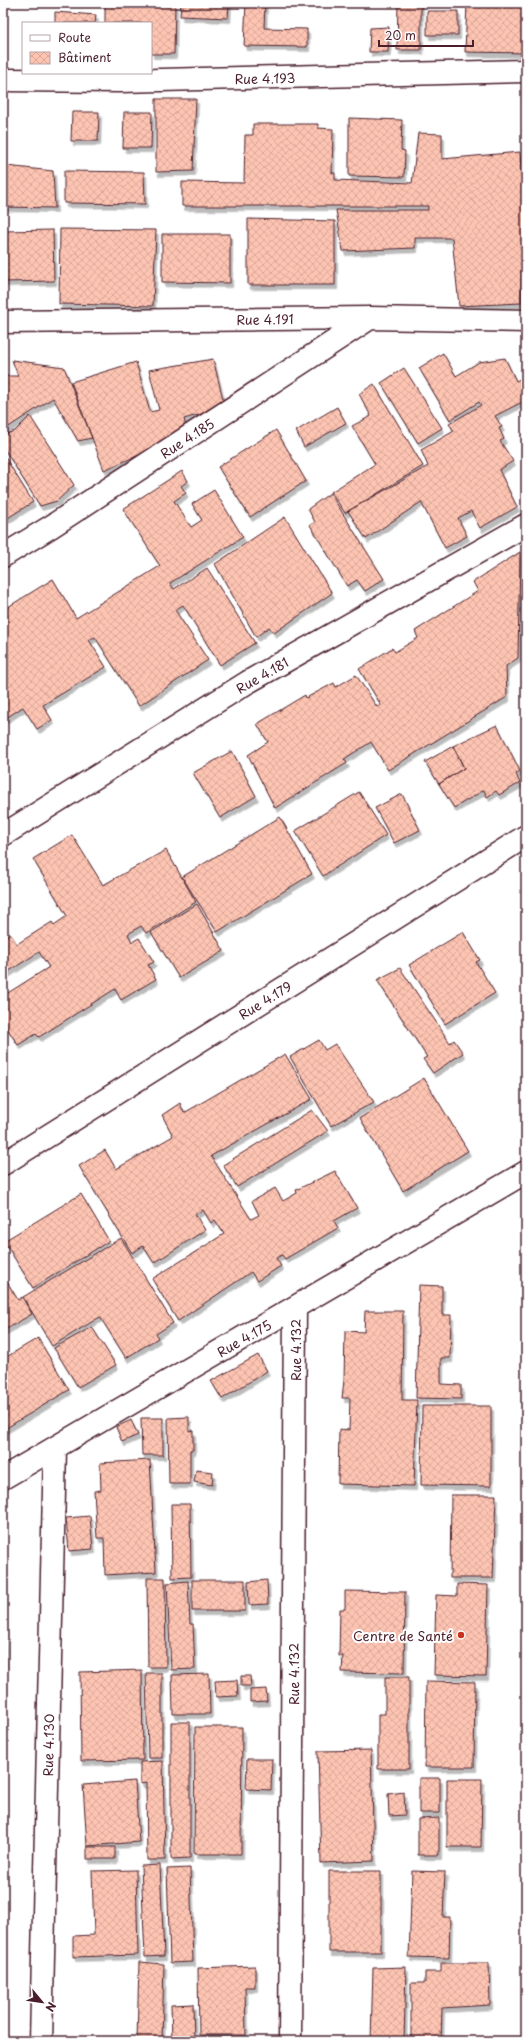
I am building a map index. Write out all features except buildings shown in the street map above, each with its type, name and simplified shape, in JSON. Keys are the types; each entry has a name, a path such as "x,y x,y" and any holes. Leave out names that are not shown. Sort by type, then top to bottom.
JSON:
{"street":[{"name":"Rue 4.193","path":"3,80 120,81 526,71"},
{"name":"Rue 4.191","path":"3,322 370,318 526,321"},
{"name":"Rue 4.185","path":"3,556 52,526 370,318"},
{"name":"Rue 4.181","path":"3,835 248,682 526,525"},
{"name":"Rue 4.179","path":"3,1164 526,836"},
{"name":"Rue 4.175","path":"3,1478 526,1172"},
{"name":"Rue 4.132","path":"290,2041 295,1308"},
{"name":"Rue 4.130","path":"41,2041 55,1448"}],"place":[{"name":"Centre de Santé","path":"461,1635"}]}
